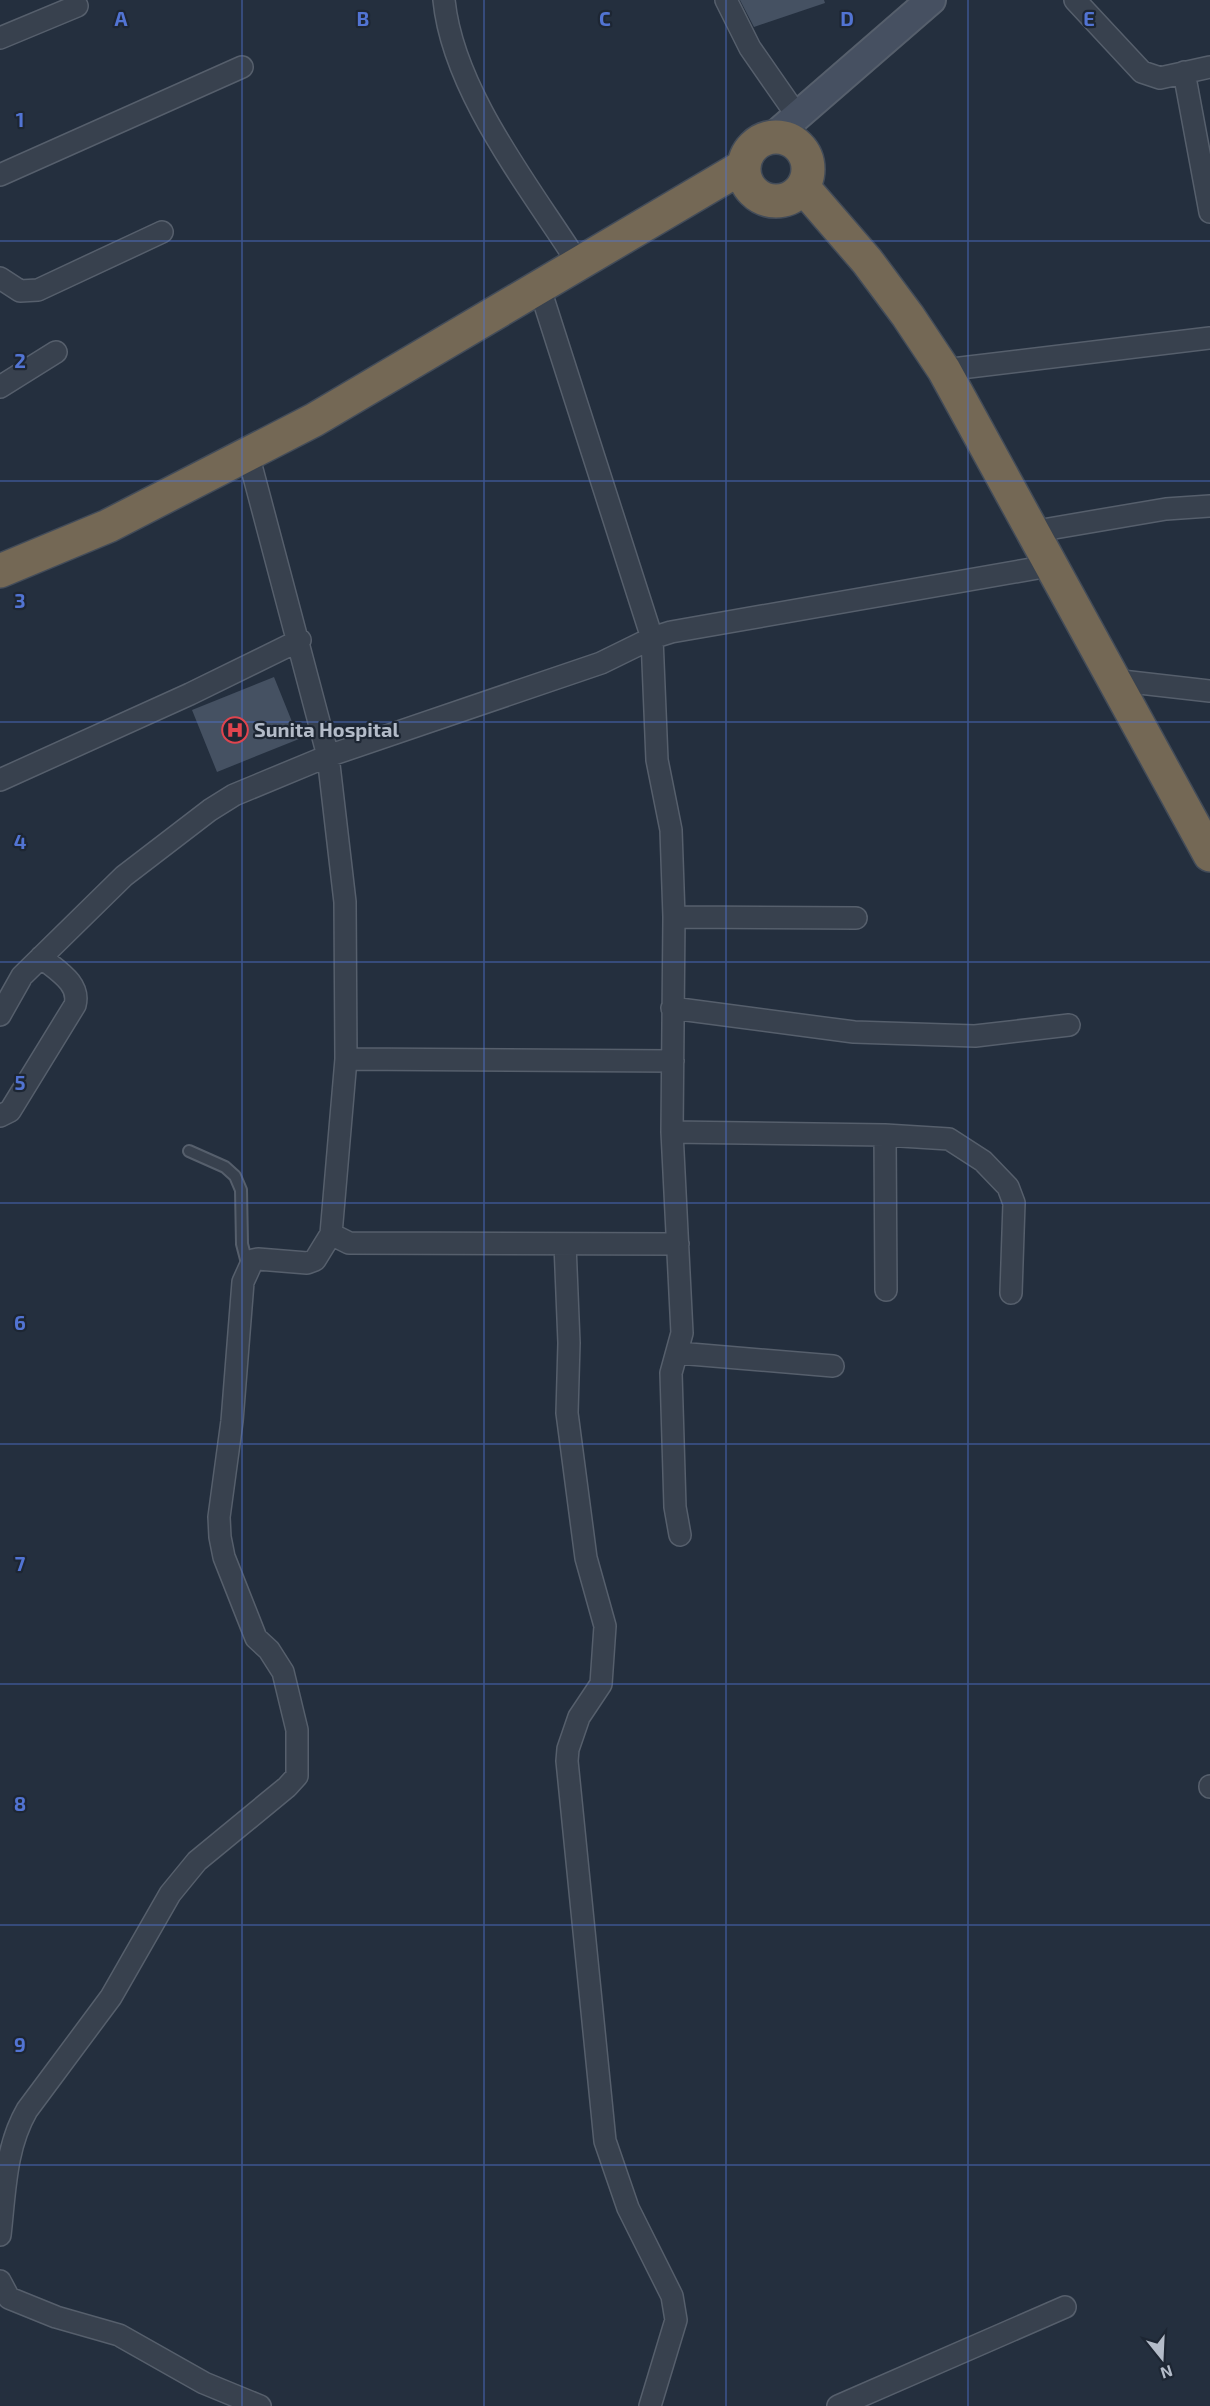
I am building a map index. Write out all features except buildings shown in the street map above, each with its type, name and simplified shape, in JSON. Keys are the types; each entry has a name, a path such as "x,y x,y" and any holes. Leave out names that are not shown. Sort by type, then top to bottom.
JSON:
{"highway":[{"path":"773,138 787,139 799,147 807,159 808,173 803,187 793,197 779,201 765,200 753,192 746,180 744,166 749,152 760,142 773,138"},
{"path":"0,571 108,526 314,420 744,166"},
{"path":"803,187 867,261 944,370 1049,566 1210,855"}],"main road":[{"path":"773,138 917,5"}],"street":[{"path":"444,0 451,38 463,74 483,114 578,263"},
{"path":"726,0 750,48 798,117"},
{"path":"1075,0 1142,72 1160,78 1210,68"},
{"path":"0,38 77,6"},
{"path":"0,173 242,67"},
{"path":"1184,72 1210,212"},
{"path":"0,278 11,288 20,291 38,290 162,232"},
{"path":"539,286 652,638 657,760 670,818 674,916 672,1132 682,1333 671,1373 675,1507 680,1535"},
{"path":"944,370 1210,338"},
{"path":"0,387 56,352"},
{"path":"0,2235 8,2165 8,2130 33,2101 111,1997 170,1894 197,1861 287,1787 297,1776 297,1730 283,1672 269,1650 256,1638 246,1617 219,1537 219,1516 232,1421 243,1282 248,1268 253,1260 258,1259 307,1263 315,1260 332,1234 346,1059 345,902 328,756 300,640 249,454"},
{"path":"1031,532 1166,509 1210,506"},
{"path":"0,1015 22,976 124,876 210,810 234,795 328,756 601,663 652,638 1049,566"},
{"path":"0,780 190,694 300,640"},
{"path":"1113,680 1210,691"},
{"path":"674,916 856,918"},
{"path":"0,1116 10,1111 75,1005 78,996 75,987 41,957"},
{"path":"672,1008 854,1032 975,1036 1069,1024"},
{"path":"346,1059 673,1061"},
{"path":"672,1132 885,1135 949,1139 983,1161 1008,1186 1014,1203 1011,1293"},
{"path":"885,1135 886,1290"},
{"path":"332,1234 349,1244 678,1244"},
{"path":"565,1244 569,1343 567,1413 586,1558 605,1626 601,1684 579,1718 568,1749 567,1761 606,2141 628,2208 672,2296 676,2320 650,2406"},
{"path":"678,1353 833,1366"},
{"path":"0,2281 9,2298 56,2317 119,2336 204,2383 260,2406"},
{"path":"838,2406 1065,2307"}],"lane":[{"path":"189,1151 225,1167 235,1176 241,1190 242,1245 248,1268"}],"place":[{"name":"Sunita Hospital","path":"235,730"}]}
